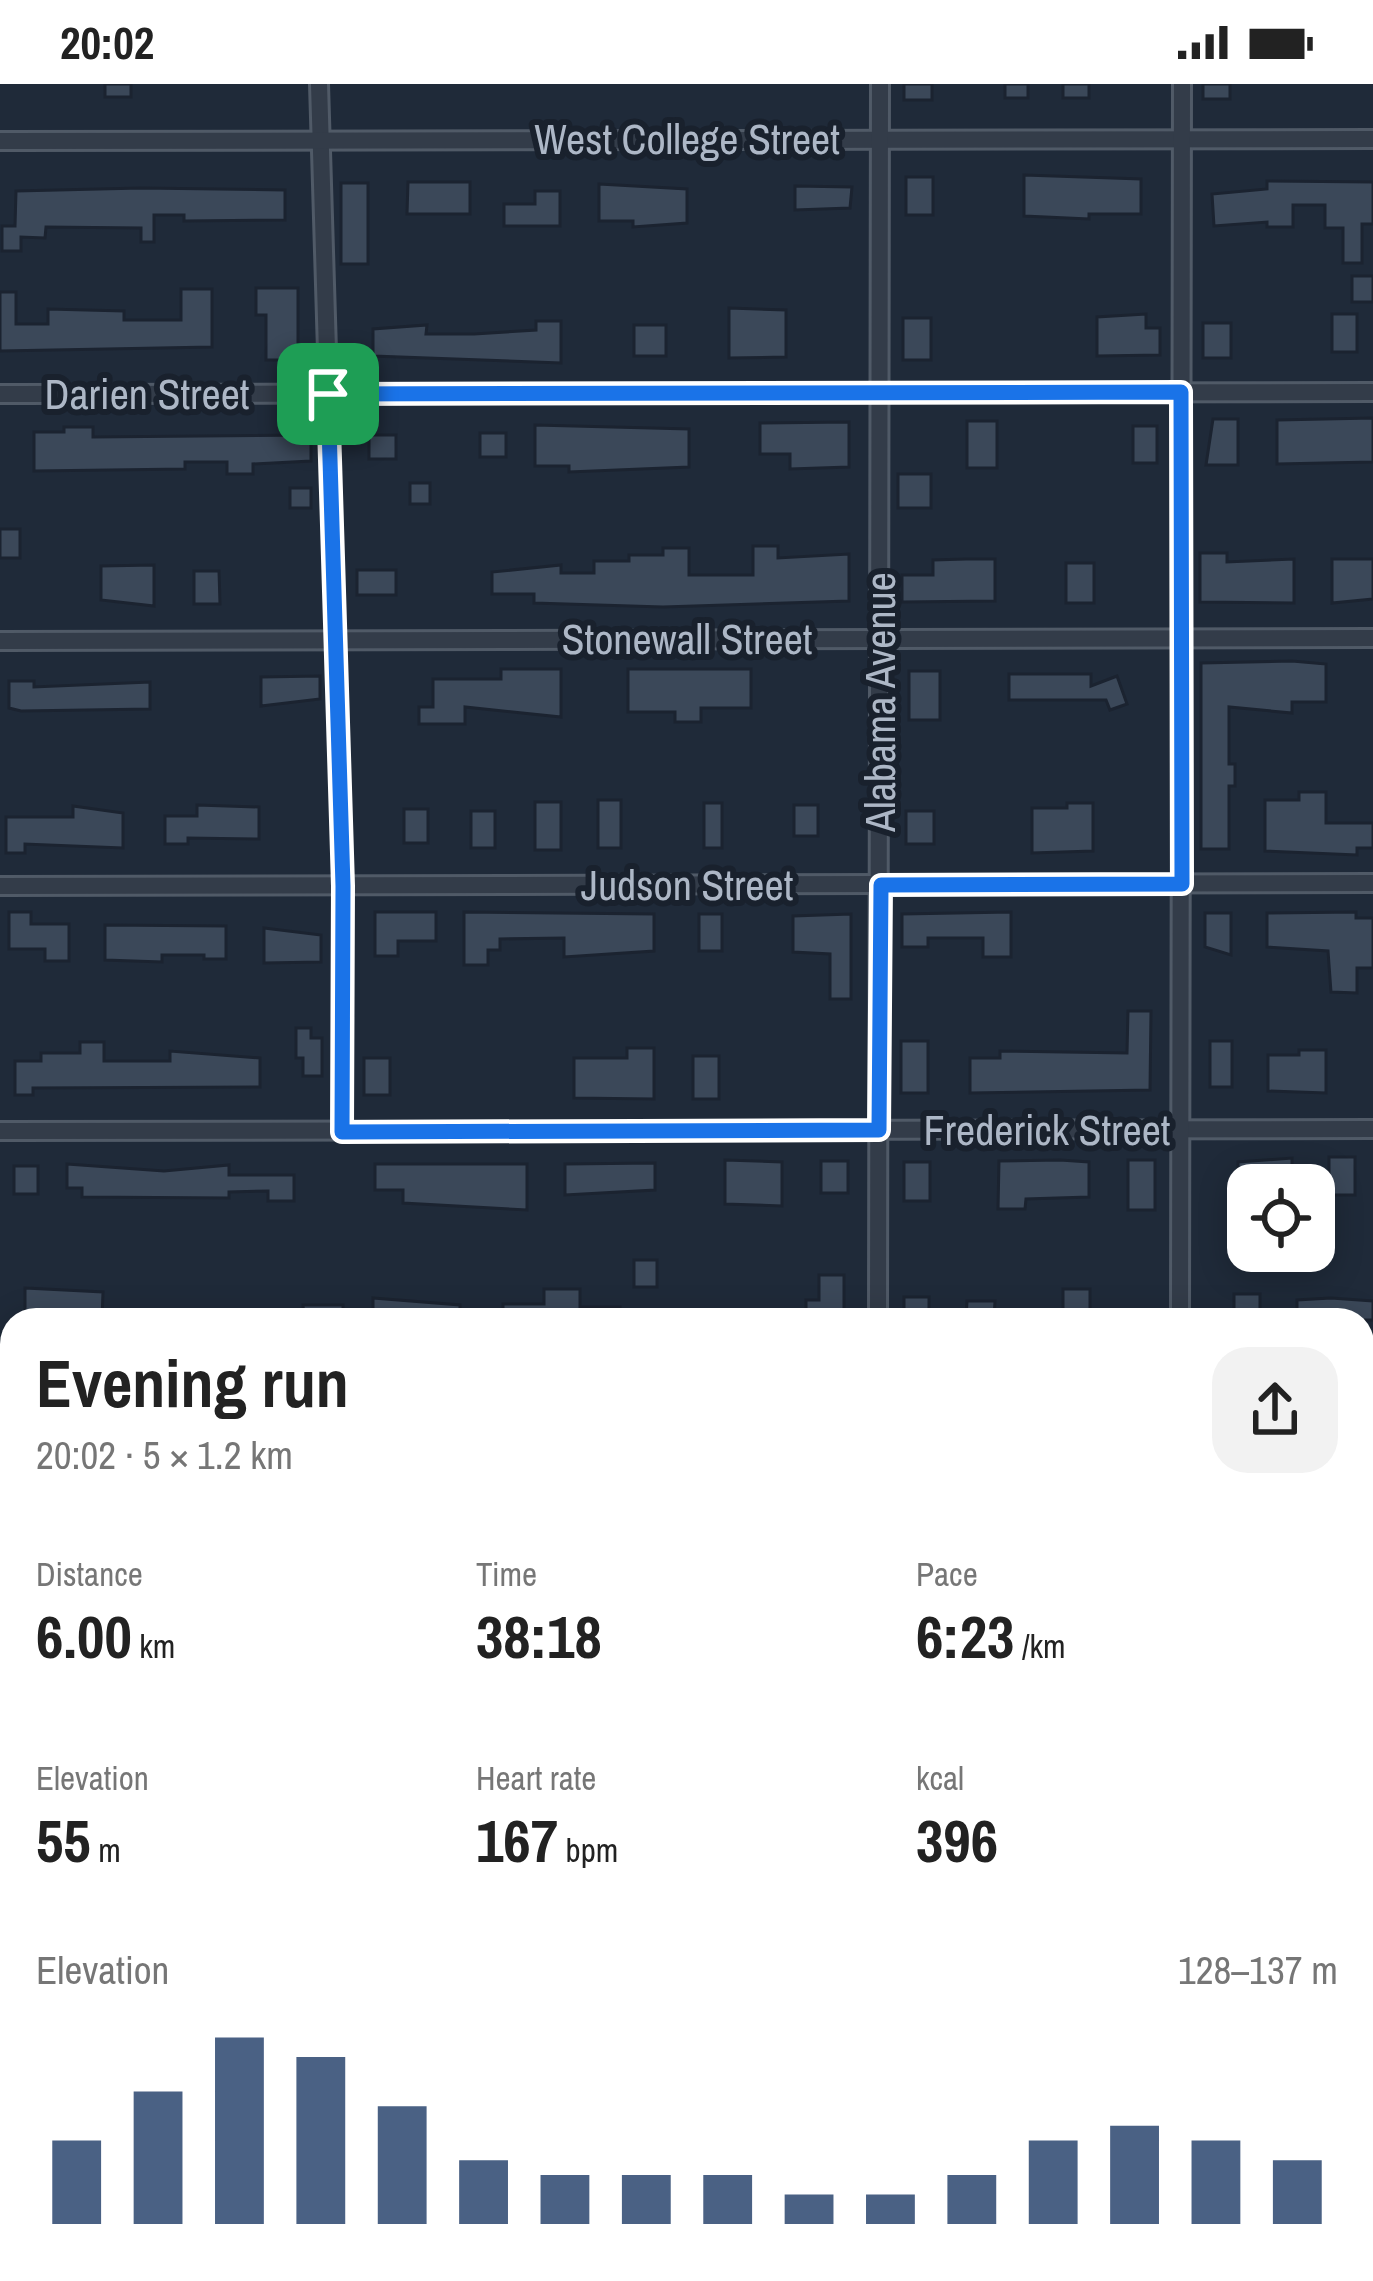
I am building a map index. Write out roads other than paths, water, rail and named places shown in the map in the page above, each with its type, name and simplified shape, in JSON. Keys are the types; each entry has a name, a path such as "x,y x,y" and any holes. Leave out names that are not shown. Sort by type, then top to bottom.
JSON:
{"street":[{"path":"319,84 343,886 342,1132"},
{"name":"Alabama Avenue","path":"878,1308 880,84"},
{"path":"1180,1308 1182,84"},
{"name":"West College Street","path":"0,141 1373,139"},
{"name":"Darien Street","path":"0,394 1373,392"},
{"name":"Stonewall Street","path":"0,640 1373,638"},
{"name":"Judson Street","path":"0,886 1373,883"},
{"name":"Frederick Street","path":"0,1131 1373,1129"}]}
